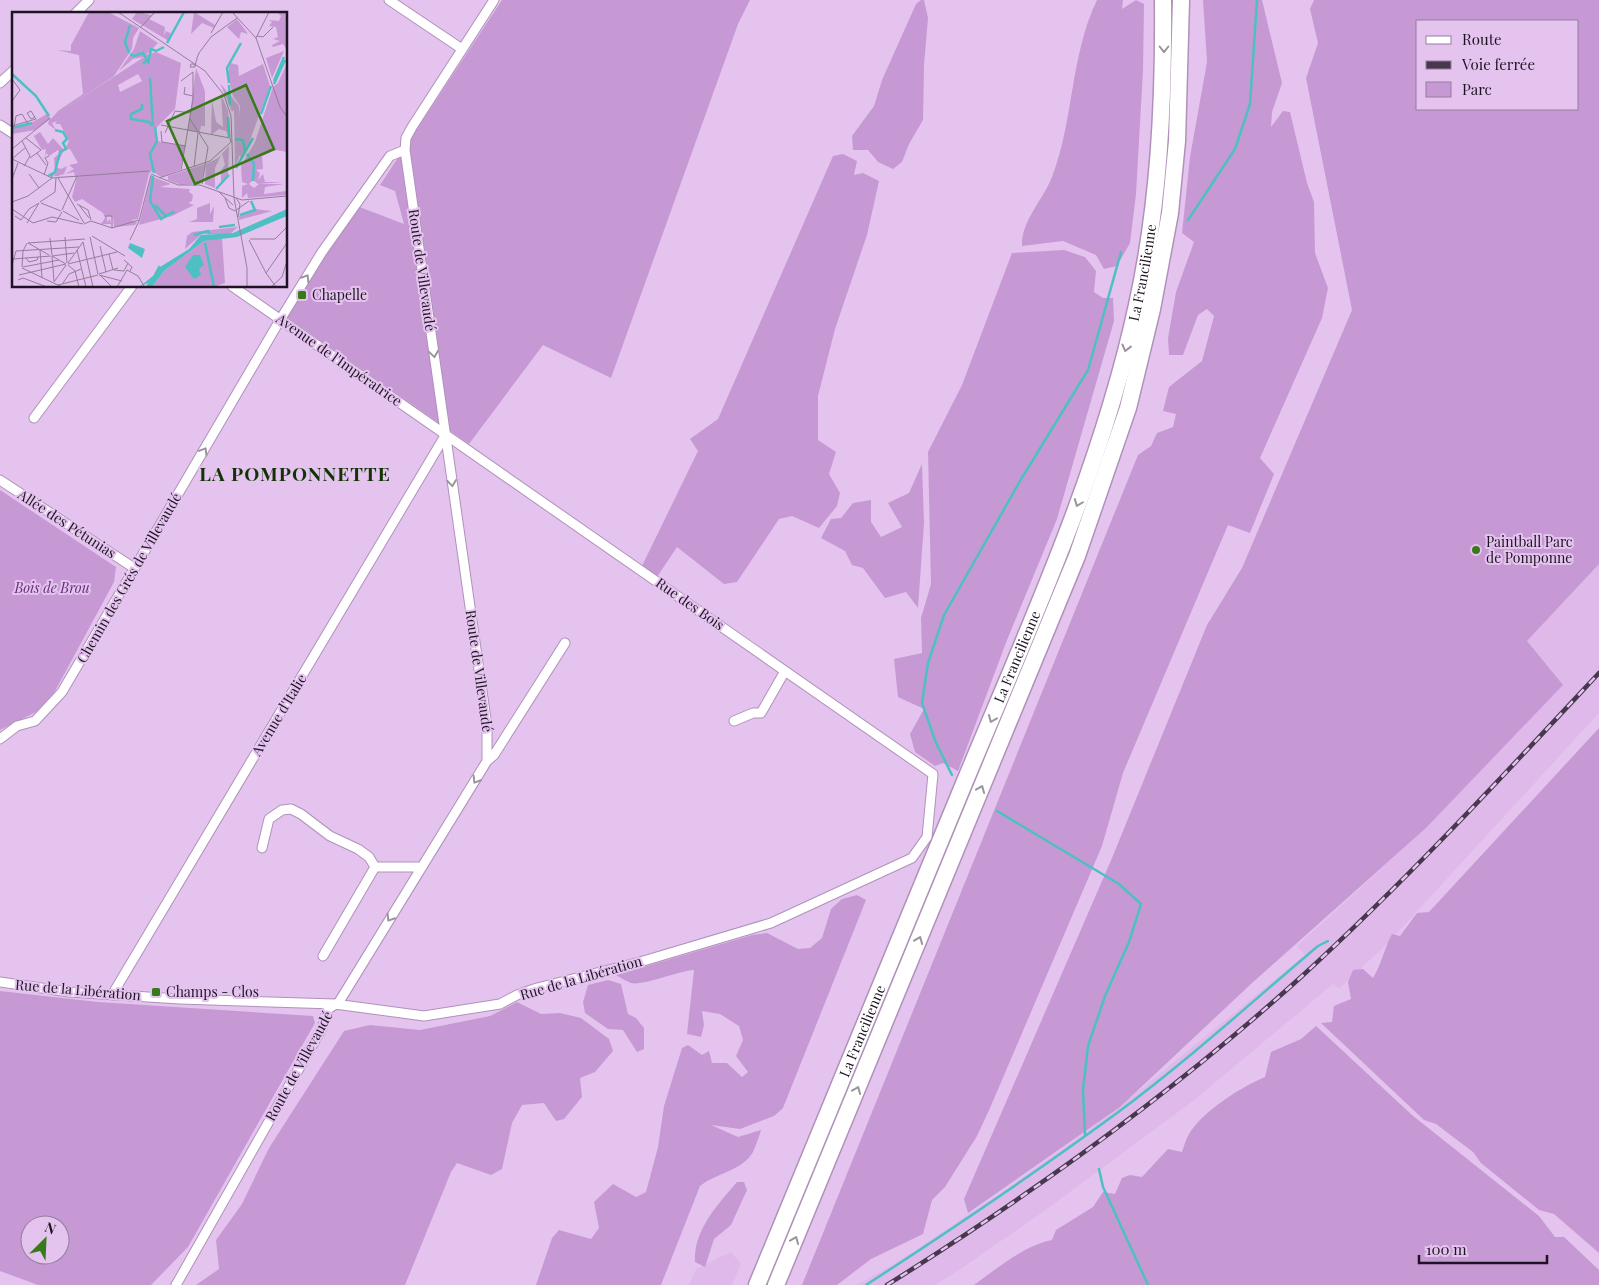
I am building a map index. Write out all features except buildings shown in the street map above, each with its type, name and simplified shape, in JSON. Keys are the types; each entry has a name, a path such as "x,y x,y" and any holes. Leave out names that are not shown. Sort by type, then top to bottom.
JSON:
{"highway":[{"name":"La Francilienne","path":"757,1285 1061,550 1112,402 1137,305 1153,209 1162,139 1163,0"},
{"name":"La Francilienne","path":"776,1285 1077,556 1128,408 1152,309 1170,212 1176,156 1181,0"}],"street":[{"path":"77,12 90,0"},
{"path":"389,0 462,49"},
{"name":"Route de Villevaudé","path":"176,1285 322,1028 328,1009 339,1002 487,761 487,726 404,150 406,138 412,128 494,0"},
{"path":"0,83 12,72"},
{"path":"0,125 12,133"},
{"name":"Chemin des Grés de Villevaudé","path":"0,739 17,726 36,720 62,692 280,320 322,252 390,156 404,150"},
{"path":"34,418 131,288"},
{"name":"Avenue de l'Impératrice","path":"235,288 446,434"},
{"name":"Rue des Bois","path":"446,434 933,774 927,837"},
{"name":"Avenue d'Italie","path":"112,995 446,434"},
{"name":"Allée des Pétunias","path":"0,480 134,568"},
{"path":"487,761 494,755 565,642"},
{"path":"734,721 753,713 762,713 785,671"},
{"path":"262,848 268,819 282,810 291,809 301,814 330,836 358,849 369,857 376,866"},
{"name":"Rue de la Libération","path":"0,982 69,992 112,995 335,1004 424,1016 500,1004 537,988 640,962 771,923 912,858 927,837"},
{"path":"376,866 422,866"},
{"path":"323,956 376,866"}],"shaded area":[{"path":"1599,564 1599,713 1389,942 1339,989 1333,984 1193,1101 1040,1214 959,1270 935,1285 857,1285 899,1261 1011,1186 1113,1112 1305,955 1297,946 1426,828 1562,686 1527,641"},
{"path":"731,1252 741,1264 732,1285 689,1285 696,1269"}],"green space":[{"path":"502,0 750,0 738,24 611,378 543,345 469,444 285,316 357,206 404,224 395,191 380,185"},
{"path":"924,0 928,18 924,65 923,120 909,144 902,162 893,169 878,162 868,150 853,150 852,136 874,106 882,80 916,4"},
{"path":"1097,0 1123,0 1122,9 1136,0 1144,4 1143,70 1136,194 1130,243 1117,266 1104,269 1096,255 1063,241 1022,246 1025,228 1048,186 1059,155 1082,43 1088,21"},
{"path":"1203,0 1262,0 1282,83 1272,112 1271,127 1283,111 1290,112 1307,183 1314,202 1315,253 1328,288 1322,318 1260,458 1274,474 1250,533 1228,525 1123,773 1102,846 990,1108 977,1136 945,1187 932,1200 923,1234 871,1259 837,1285 802,1285 1138,455 1151,446 1157,433 1173,427 1176,414 1163,411 1169,387 1202,361 1214,316 1207,309 1198,315 1183,355 1169,355 1168,338 1176,292 1194,242 1182,233 1190,157 1207,62"},
{"path":"1314,0 1599,0 1599,564 1527,641 1563,685 1426,828 1252,983 1120,1107 968,1213 964,1199 1112,858 1207,625 1242,568 1352,310 1306,78 1318,43 1310,9"},
{"path":"843,154 857,161 854,175 863,173 879,181 867,235 835,329 818,396 818,440 836,452 829,474 840,493 837,506 819,528 792,516 779,519 737,582 724,584 677,547 655,580 640,570 698,451 690,439 718,419 833,156"},
{"path":"1064,250 1085,257 1096,271 1094,292 1103,298 1113,298 1114,321 1057,519 1007,640 958,771 943,763 935,766 915,752 910,734 924,709 898,697 894,659 922,653 921,618 931,584 928,452 962,385 1012,253"},
{"path":"922,464 924,523 918,608 906,592 885,598 863,568 852,565 845,551 821,538 831,519 841,518 853,503 871,500 871,522 881,537 902,527 888,503 909,493"},
{"name":"Bois de Brou","path":"0,490 116,567 114,582 54,693 36,712 0,730"},
{"path":"1599,728 1599,1253 1554,1214 1539,1210 1481,1163 1473,1152 1436,1124 1424,1120 1321,1023 1332,1022 1334,1006 1351,999 1348,982 1353,970 1363,969 1373,978 1392,934 1400,936 1417,913 1429,912"},
{"path":"857,895 866,900 783,1108 774,1116 740,1129 711,1125 738,1137 761,1130 753,1152 742,1164 700,1186 661,1285 536,1285 552,1238 559,1230 591,1239 599,1228 594,1202 613,1184 636,1197 646,1192 658,1147 664,1106 682,1048 688,1045 702,1055 709,1051 712,1063 727,1063 742,1077 748,1072 736,1056 743,1040 739,1026 720,1014 702,1011 704,1025 701,1037 687,1034 694,970 636,983 631,983 616,975 752,935 767,933 798,949 810,948 822,938 831,909 842,899"},
{"path":"608,980 621,984 628,1014 636,1018 644,1028 644,1049 637,1052 623,1030 608,1029 585,1013 583,1002 588,985"},
{"path":"0,991 98,1002 313,1016 315,1023 188,1247 151,1285 38,1285 0,1271"},
{"path":"517,1002 541,1014 560,1013 581,1018 609,1039 613,1051 595,1072 580,1078 582,1097 564,1119 556,1121 544,1103 522,1105 512,1123 502,1169 491,1175 457,1163 451,1172 405,1285 196,1285 219,1269 216,1240 242,1204 269,1148 344,1031 370,1025 420,1030 490,1016"},
{"path":"1316,1026 1412,1115 1539,1216 1555,1237 1564,1237 1599,1270 1599,1285 974,1285 1021,1252 1052,1240 1056,1230 1093,1207 1103,1192 1115,1194 1122,1178 1130,1175 1142,1177 1168,1149 1182,1152 1189,1134 1203,1117 1234,1093 1265,1077 1271,1052 1301,1039"},
{"path":"737,1182 744,1182 747,1190 731,1225 714,1239 705,1267 695,1262 695,1251 702,1229 722,1199"}],"waterway":[{"path":"1188,220 1235,149 1250,104 1257,0"},
{"path":"952,775 936,743 922,703 928,663 944,615 1020,481 1088,370 1121,252"},
{"path":"997,811 1119,884 1141,904 1129,942 1105,996 1088,1046 1083,1090 1085,1135"},
{"path":"866,1285 993,1201 1117,1113 1194,1052 1318,946 1328,941"},
{"path":"1099,1169 1103,1187 1148,1285"}],"railway":[{"path":"887,1285 1048,1178 1152,1101 1252,1020 1301,977 1378,904 1490,790 1599,673"}],"place":[{"name":"Chapelle","path":"302,295"},
{"name":"Paintball Parc de Pomponne","path":"1476,550"},
{"name":"Champs - Clos","path":"156,992"}],"district":[{"name":"LA POMPONNETTE","path":"295,474"}]}
